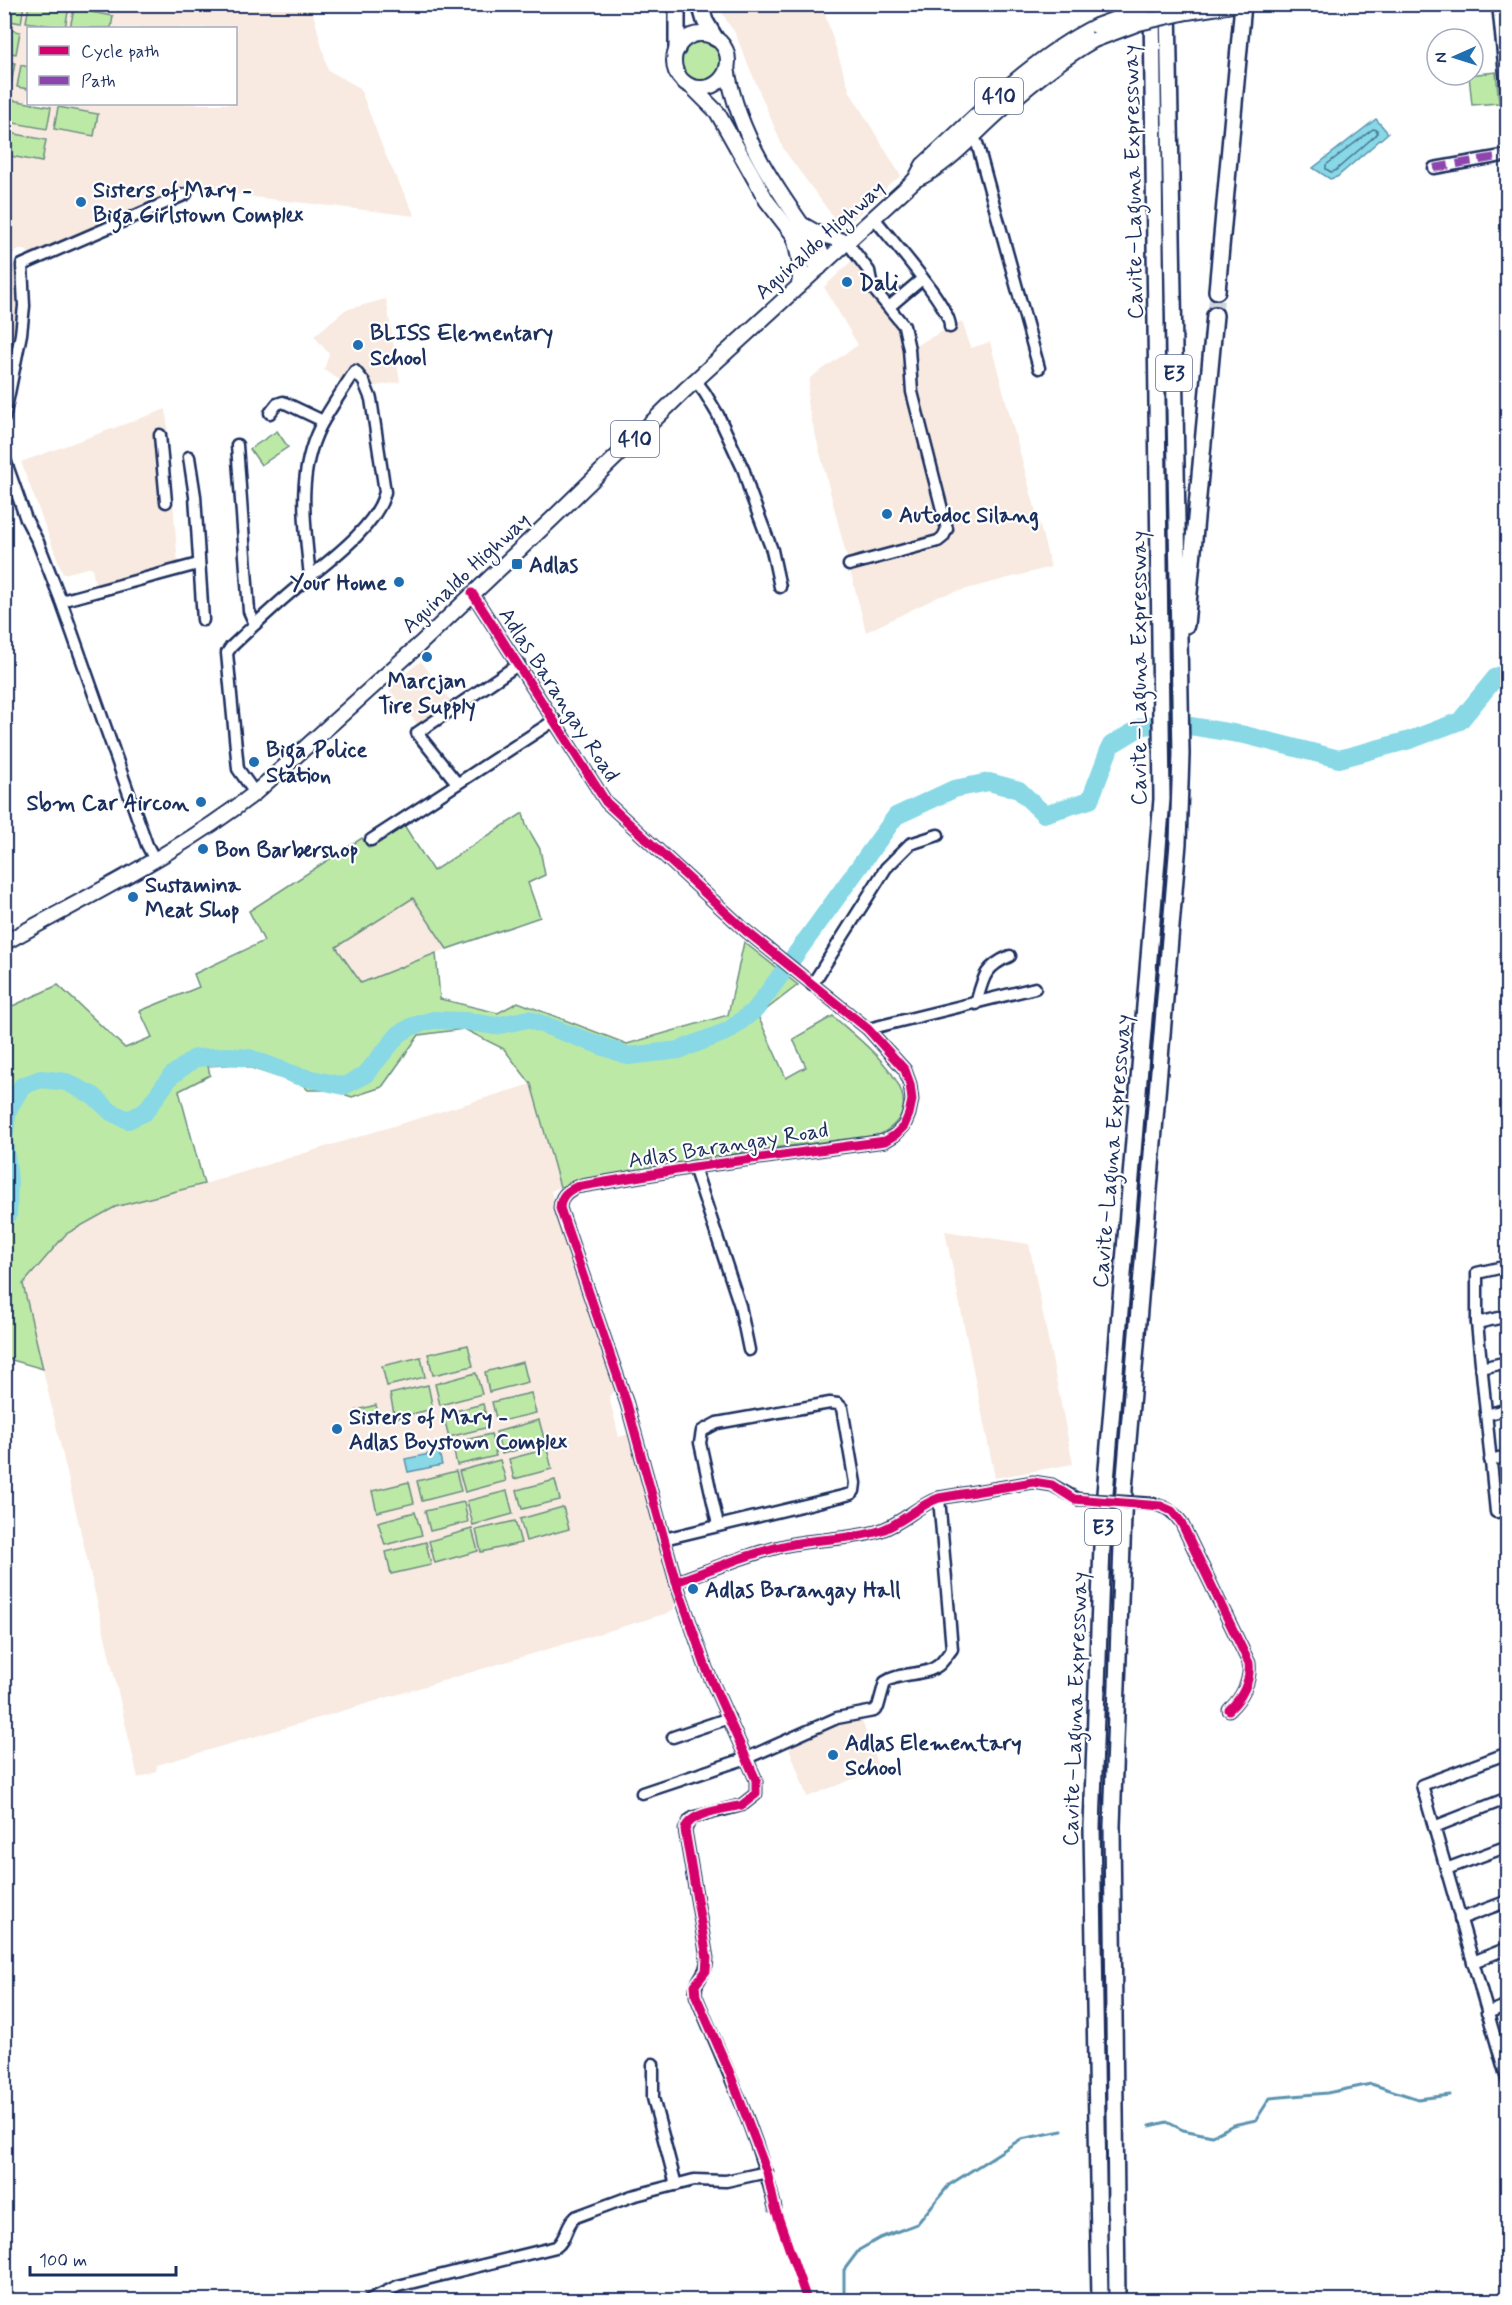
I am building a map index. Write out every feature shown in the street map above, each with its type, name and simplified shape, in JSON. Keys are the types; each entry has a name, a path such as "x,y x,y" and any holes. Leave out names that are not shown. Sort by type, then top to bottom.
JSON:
{"highway":[{"path":"677,4 677,49"},
{"path":"700,4 705,21 715,38"},
{"name":"Cavite–Laguna Expressway","path":"1100,2301 1092,1827 1103,1518 1160,844 1163,755 1154,4"},
{"name":"Cavite–Laguna Expressway","path":"1117,2301 1112,1826 1124,1489 1177,855 1181,754 1168,4"},
{"path":"1217,291 1243,4"},
{"path":"1179,703 1215,315"}],"main road":[{"name":"Aguinaldo Highway","path":"4,942 155,860 255,793 392,669 696,381 874,219 915,180 922,165 1022,75 1064,44 1095,33 1154,4"},
{"name":"Aguinaldo Highway","path":"915,180 931,174 1095,33 1187,12 1238,4"},
{"path":"698,34 715,38 726,51 734,103 751,141 772,183 801,223 823,264 793,236 761,191 723,120 713,106 676,72 674,64 677,49 689,37 698,34"},
{"path":"692,87 710,87 724,76 727,68"},
{"path":"801,223 819,234 847,242"},
{"path":"793,236 800,260 799,286"}],"street":[{"path":"1498,4 1508,104"},
{"path":"971,138 977,143 1039,368"},
{"path":"1434,168 1508,155"},
{"path":"4,418 21,334 24,306 22,266 186,194"},
{"path":"874,219 936,295 950,319 950,327"},
{"path":"847,242 869,271 872,287 904,326 912,392 946,533 938,541 849,564"},
{"path":"889,307 922,279"},
{"path":"255,793 238,769 227,653 255,624 327,565 379,509 385,492 371,399 364,382 355,372 323,421 312,447 305,474 304,519 310,577"},
{"path":"696,381 718,415 744,471 772,550 780,587"},
{"path":"270,412 277,404 283,402 323,421"},
{"path":"160,435 166,502"},
{"path":"237,445 249,611 255,624"},
{"path":"4,456 26,519 38,542 61,601 147,845 155,860"},
{"path":"189,457 195,496 203,620"},
{"path":"61,601 198,564"},
{"name":"Adlas Barangay Road","path":"472,593 606,802 778,959 868,1029 905,1070 910,1084 912,1100 904,1126 885,1141 694,1167 576,1187 561,1199 560,1208 627,1404 676,1582 706,1668 756,1780 756,1794 742,1805 694,1817 685,1830 707,1958 706,1971 696,1983 695,1993 729,2071 767,2172"},
{"path":"457,783 417,733 519,664"},
{"path":"372,840 555,720"},
{"path":"812,985 886,868 910,844 938,835"},
{"path":"976,1004 986,970 995,962 1010,956"},
{"path":"868,1029 1035,988"},
{"path":"694,1167 740,1306 749,1350"},
{"path":"1508,1266 1477,1273 1477,1323 1496,1512 1508,1510"},
{"path":"1477,1323 1508,1316"},
{"path":"1481,1368 1508,1362"},
{"path":"664,1539 843,1497 854,1491 855,1483 842,1408 838,1404 819,1405 717,1422 702,1431 700,1443 718,1525"},
{"path":"1486,1415 1508,1409"},
{"path":"1490,1460 1508,1456"},
{"path":"676,1582 743,1558 789,1545 875,1532 900,1523 927,1502 939,1498 1034,1482 1053,1485 1077,1499 1153,1504 1166,1508 1180,1522 1249,1663 1250,1673 1247,1682 1238,1702 1229,1710"},
{"path":"642,1793 747,1758 829,1721 874,1711 878,1707 885,1682 892,1678 933,1669 952,1649 939,1498"},
{"path":"673,1737 729,1718"},
{"path":"1508,1753 1422,1785 1487,2013 1503,2051 1508,2082"},
{"path":"1434,1827 1508,1798"},
{"path":"1446,1869 1508,1846"},
{"path":"1460,1919 1508,1901"},
{"path":"1473,1962 1508,1948"},
{"path":"1487,2013 1508,2005"},
{"path":"653,2064 654,2098 676,2185"},
{"path":"369,2301 398,2286 556,2247 564,2238 569,2224 575,2217 632,2196 694,2180 731,2180 767,2172 775,2208"}],"shaded area":[{"name":"Sisters of Mary - Biga Girlstown Complex","path":"5,5 311,5 328,70 360,88 385,154 415,216 186,189 34,257 25,250 17,250 8,260 16,268 15,333 5,389"},
{"path":"719,5 822,5 850,92 901,176 888,185 884,192 842,229 784,150 734,31"},
{"path":"860,253 876,275 875,282 908,323 913,347 962,321 971,348 990,342 1051,567 940,596 866,632 807,402 810,378 858,345 824,287"},
{"name":"BLISS Elementary School","path":"386,299 400,382 370,387 355,369 343,382 324,370 329,354 314,336 345,310"},
{"path":"166,409 178,565 95,586 92,567 63,574 21,462"},
{"path":"421,661 452,703 418,725 387,687"},
{"path":"413,897 447,949 361,983 336,947"},
{"name":"Sisters of Mary - Adlas Boystown Complex","path":"531,1084 560,1187 551,1191 615,1386 609,1396 619,1437 629,1434 675,1602 674,1609 668,1613 157,1765 156,1772 138,1778 23,1284 66,1234 115,1207 204,1184"},
{"path":"945,1231 1029,1244 1073,1464 995,1478"},
{"name":"Adlas Elementary School","path":"860,1715 879,1769 807,1797 787,1742"}],"green space":[{"path":"4,5 24,5 21,23 5,20"},
{"path":"29,5 69,7 65,27 26,22"},
{"path":"74,9 113,16 111,27 70,27"},
{"path":"5,29 20,32 16,54 5,52"},
{"path":"701,40 716,46 722,61 716,76 701,82 686,76 680,61 686,46"},
{"path":"5,61 15,63 11,85 5,84"},
{"path":"21,65 27,67 27,89 17,87"},
{"path":"1496,72 1499,103 1472,105 1470,87 1485,87 1485,73"},
{"path":"12,100 27,103 27,105 51,107 47,129 8,122"},
{"path":"58,107 98,114 94,136 54,129"},
{"path":"6,132 46,140 42,162 5,155"},
{"path":"277,431 288,447 261,465 250,449"},
{"path":"523,813 526,825 540,849 545,875 528,883 540,917 447,949 413,898 336,947 361,983 436,953 440,999 498,1013 518,1002 627,1044 728,1015 744,942 798,985 758,1016 786,1078 806,1067 793,1039 833,1016 862,1041 891,1073 901,1090 903,1106 897,1121 879,1135 750,1151 560,1187 531,1084 504,1049 464,1029 419,1035 382,1087 352,1097 331,1090 308,1090 299,1081 284,1079 239,1064 208,1066 210,1075 179,1091 204,1184 115,1207 66,1234 23,1284 43,1369 5,1358 4,1010 58,985 125,1048 152,1037 140,1011 199,987 194,974 264,941 249,911 362,838 369,848 404,825 433,871"},
{"path":"468,1345 473,1366 433,1375 428,1354"},
{"path":"421,1357 425,1377 387,1386 382,1366"},
{"path":"523,1362 528,1382 489,1392 485,1372"},
{"path":"476,1373 482,1394 440,1405 435,1384"},
{"path":"428,1385 433,1409 395,1418 390,1394"},
{"path":"531,1393 536,1413 497,1422 492,1402"},
{"path":"483,1404 489,1427 449,1437 443,1414"},
{"path":"376,1405 378,1414 359,1418 357,1410"},
{"path":"539,1420 545,1442 502,1454 496,1432"},
{"path":"491,1434 496,1456 457,1465 452,1443"},
{"path":"547,1449 552,1469 514,1479 509,1459"},
{"path":"500,1460 506,1481 465,1492 459,1471"},
{"path":"456,1471 461,1491 422,1501 417,1481"},
{"path":"555,1480 560,1500 522,1509 517,1490"},
{"path":"409,1482 414,1503 377,1512 372,1491"},
{"path":"507,1491 513,1514 473,1525 467,1501"},
{"path":"464,1502 468,1522 430,1531 425,1511"},
{"path":"563,1507 569,1529 526,1541 520,1519"},
{"path":"415,1512 422,1535 385,1545 378,1522"},
{"path":"515,1521 521,1543 481,1552 476,1530"},
{"path":"472,1529 478,1551 435,1563 429,1541"},
{"path":"426,1542 431,1565 391,1574 386,1552"}],"water":[{"path":"1376,119 1388,133 1337,177 1330,179 1313,168"},
{"path":"439,1452 442,1465 408,1472 405,1459"}],"waterway":[{"path":"4,1221 8,1214 9,1179 4,1138 8,1110 22,1086 41,1079 66,1082 94,1096 111,1112 128,1120 145,1112 171,1076 195,1058 228,1056 249,1058 298,1076 344,1086 365,1075 399,1034 413,1026 433,1020 465,1021 495,1026 528,1019 629,1056 679,1050 728,1031 756,1009 896,816 954,789 989,782 1019,790 1044,814 1090,800 1111,745 1141,727 1166,722 1245,735 1339,759 1410,740 1460,721 1496,677 1508,672"},
{"path":"1150,2126 1167,2122 1183,2130 1212,2136 1233,2125 1256,2120 1270,2098 1327,2093 1371,2084 1418,2099 1450,2095"},
{"path":"844,2300 844,2270 859,2250 880,2238 917,2224 949,2185 1021,2139 1062,2131"}],"tunnel":[{"path":"1215,315 1217,291"},
{"path":"775,2208 805,2298"}],"marked path":[{"path":"1434,168 1508,155"}],"cycle path":[{"path":"472,593 606,802 746,931 868,1029 905,1070 910,1084 912,1100 904,1126 885,1141 694,1167 576,1187 565,1195 560,1208 627,1404 676,1582 706,1668 756,1780 756,1794 742,1805 700,1815 693,1819 685,1830 707,1958 706,1971 695,1985 696,1996 729,2071 767,2172 775,2208 807,2300"},
{"path":"676,1582 774,1548 879,1531 896,1524 923,1505 939,1498 1033,1482 1052,1485 1074,1499 1161,1506 1172,1511 1181,1522 1249,1663 1249,1676 1245,1689 1229,1710"}],"place":[{"name":"Sisters of Mary - Biga Girlstown Complex","path":"81,202"},
{"name":"Dali","path":"847,282"},
{"name":"BLISS Elementary School","path":"358,345"},
{"name":"Autodoc Silang","path":"887,514"},
{"name":"Adlas","path":"517,564"},
{"name":"Your Home","path":"399,582"},
{"name":"Marcjan Tire Supply","path":"427,657"},
{"name":"Biga Police Station","path":"254,762"},
{"name":"Sbm Car Aircon","path":"201,802"},
{"name":"Bon Barbershop","path":"203,849"},
{"name":"Sustamina Meat Shop","path":"133,897"},
{"name":"Sisters of Mary - Adlas Boystown Complex","path":"337,1429"},
{"name":"Adlas Barangay Hall","path":"693,1589"},
{"name":"Adlas Elementary School","path":"833,1755"}]}
